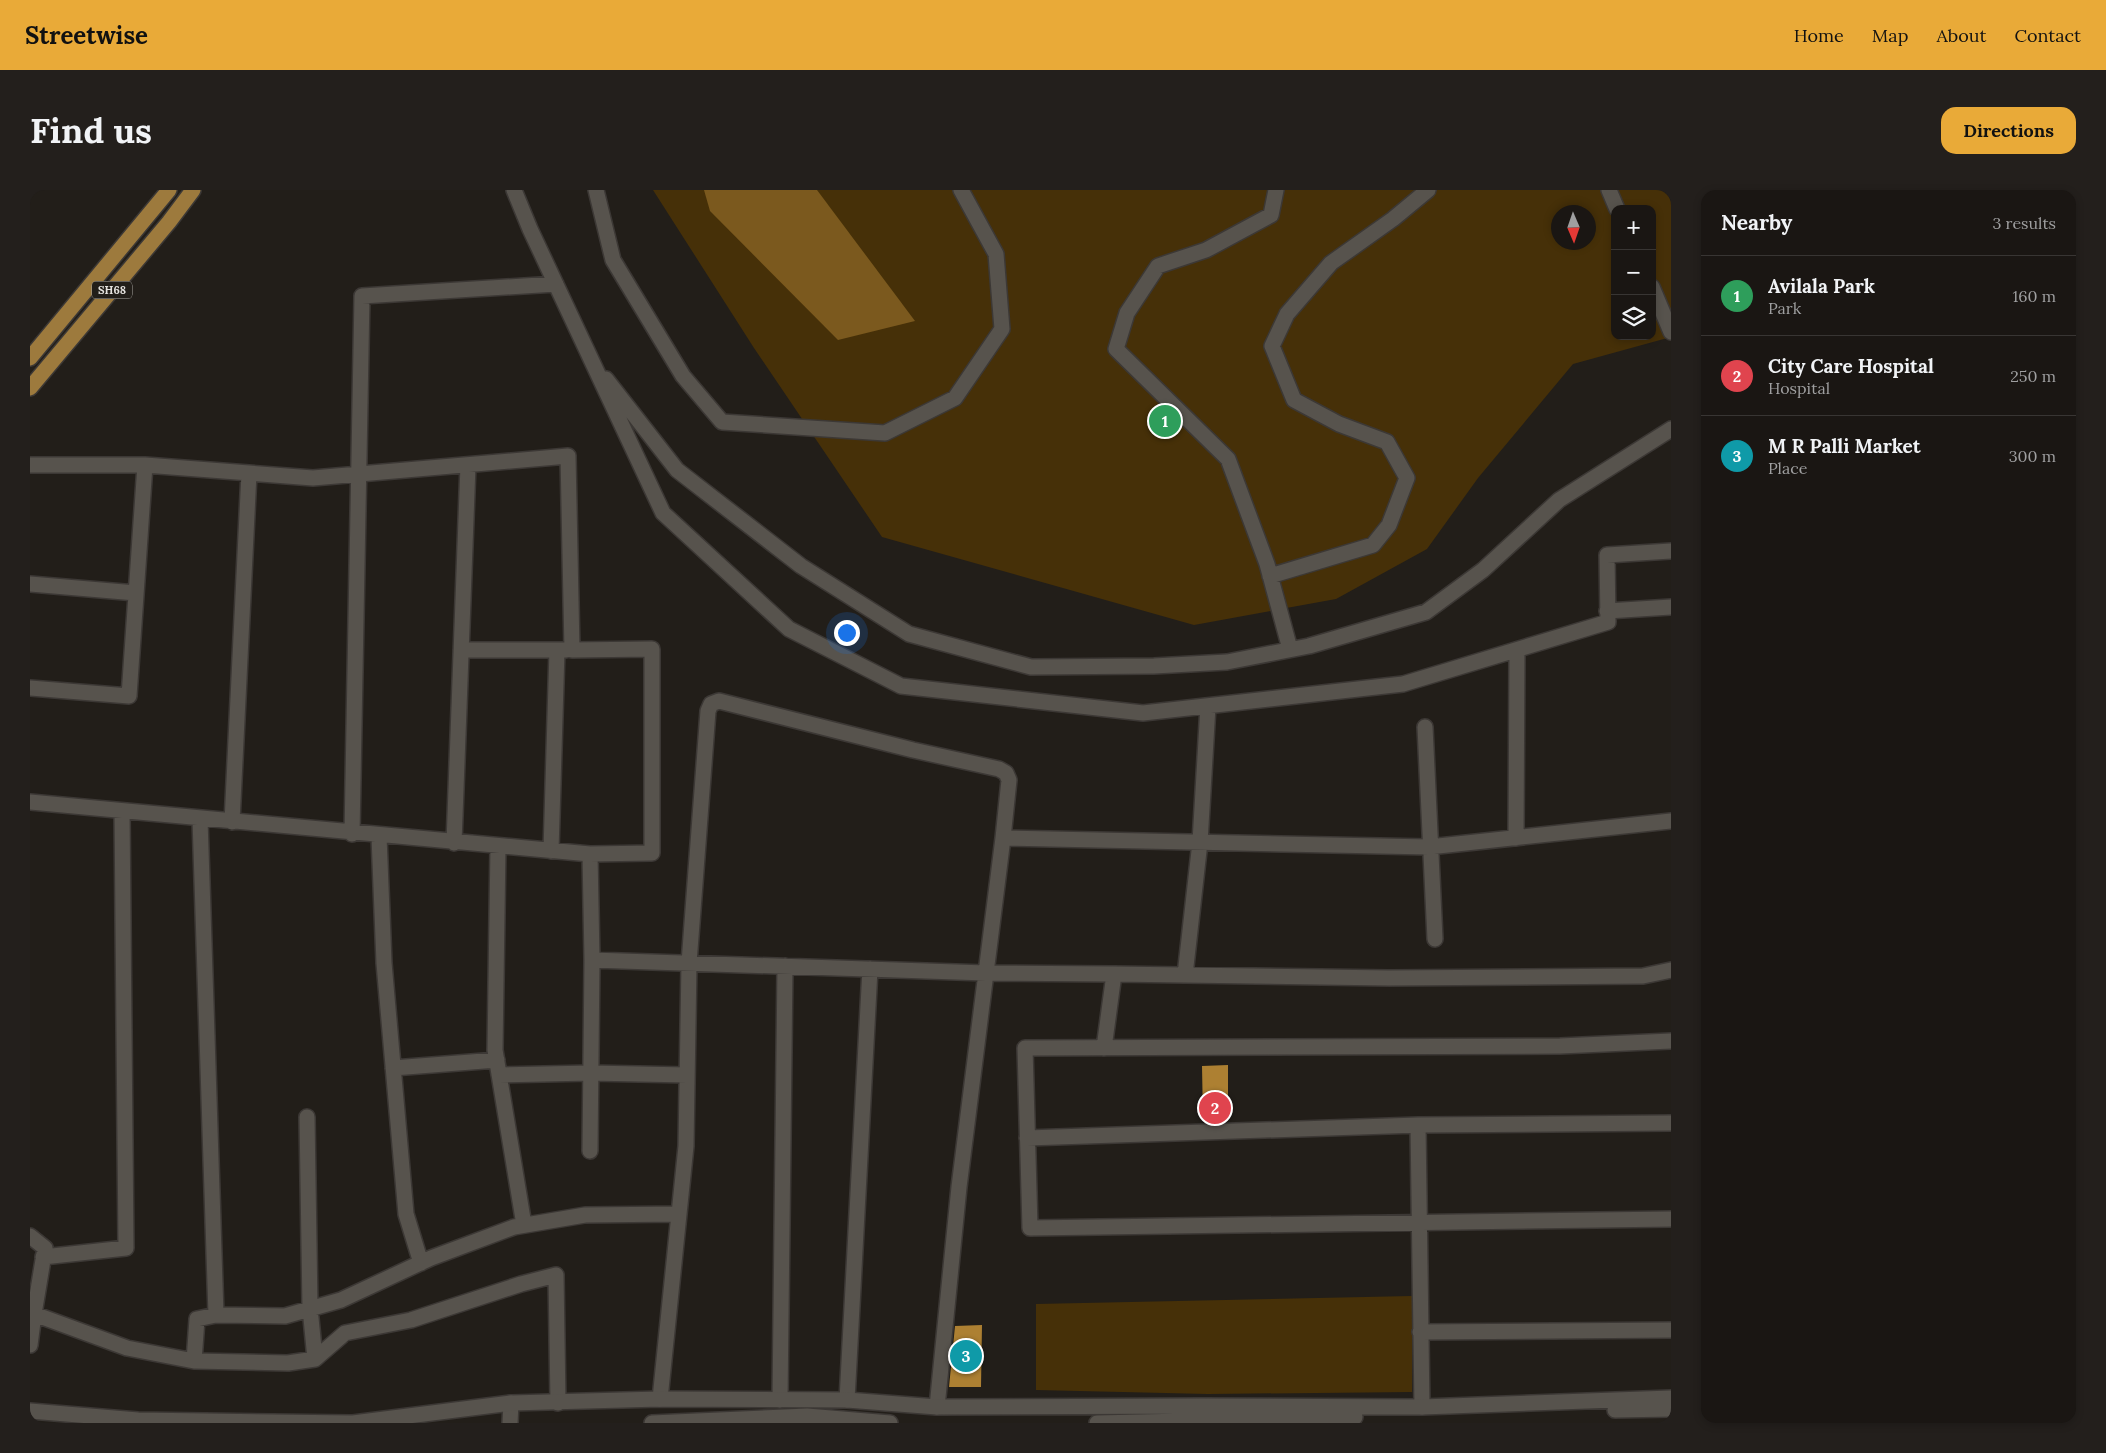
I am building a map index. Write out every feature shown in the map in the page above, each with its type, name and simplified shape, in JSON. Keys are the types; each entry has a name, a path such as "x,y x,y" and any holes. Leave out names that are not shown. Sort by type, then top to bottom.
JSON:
{"main road":[{"name":"SH68","path":"30,358 169,190"},
{"name":"SH68","path":"30,388 169,222 193,190"}],"street":[{"path":"514,190 662,513 789,630 901,686 1143,713 1403,684 1608,622 1607,556 1671,551"},
{"path":"596,190 613,260 683,376 722,422 885,432 955,398 1002,329 996,254 961,190"},
{"path":"1276,190 1271,215 1206,250 1158,266 1127,313 1116,349 1228,459 1270,576 1290,650"},
{"path":"1270,576 1373,545 1389,525 1407,478 1387,442 1339,424 1294,400 1272,346 1287,314 1331,262 1393,219 1428,190"},
{"path":"1609,190 1616,205"},
{"path":"352,834 362,296 556,284"},
{"path":"1655,295 1671,332"},
{"path":"591,360 678,470 801,566 909,634 1031,667 1154,666 1218,662 1309,646 1426,612 1483,570 1560,500 1671,429"},
{"path":"30,465 146,465 313,478 568,456 564,650 551,851"},
{"path":"30,688 129,696 146,465"},
{"path":"454,843 468,465"},
{"path":"232,822 249,473"},
{"path":"30,584 136,593"},
{"path":"1608,611 1671,607"},
{"path":"30,802 352,834 551,851 590,854 652,853 652,649 461,650"},
{"path":"1516,838 1517,650"},
{"path":"660,1399 686,1146 689,963 708,711 711,704 719,701 913,750 999,769 1006,773 1009,780 959,1186 936,1407"},
{"path":"1185,975 1200,842 1208,706"},
{"path":"1425,727 1429,847 1435,939"},
{"path":"43,1257 126,1248 122,811"},
{"path":"200,819 216,1315"},
{"path":"1003,838 1429,847 1671,821"},
{"path":"379,836 384,963 406,1214 421,1263"},
{"path":"498,846 495,1050 524,1225"},
{"path":"590,854 592,960 590,1151"},
{"path":"592,960 986,973 1389,978 1633,976 1671,970"},
{"path":"780,1400 785,966"},
{"path":"847,1400 870,969"},
{"path":"1104,1048 1114,974"},
{"path":"1671,1041 1550,1046 1025,1048 1030,1228 1671,1219"},
{"path":"393,1068 498,1068 591,1073 687,1074"},
{"path":"307,1117 310,1308 315,1359"},
{"path":"1027,1138 1418,1125 1671,1123"},
{"path":"1418,1125 1422,1407"},
{"path":"194,1361 197,1319 216,1315 285,1316 341,1300 421,1263 514,1227 585,1215 679,1214"},
{"path":"30,1236 45,1248 34,1288 34,1314 30,1345"},
{"path":"34,1314 127,1348 194,1361 288,1363 315,1359 346,1333 412,1320 521,1284 556,1275 558,1402"},
{"path":"1420,1332 1671,1330"},
{"path":"1097,1423 1202,1416 1671,1398"},
{"path":"30,1412 138,1420 353,1423 511,1403 660,1399 847,1400 936,1407 1202,1416 1671,1409"},
{"path":"510,1423 511,1403"},
{"path":"652,1423 807,1416 890,1423"}],"shaded area":[{"path":"653,190 1671,190 1671,337 1573,364 1478,478 1427,549 1336,599 1194,625 882,537 754,348"},
{"path":"704,190 817,190 915,321 838,340 710,211"},
{"path":"1412,1296 1412,1392 1208,1394 1036,1390 1036,1304"}],"building":[{"path":"1228,1065 1228,1119 1203,1119 1202,1066"},
{"path":"982,1325 981,1387 949,1387 955,1326"}],"place":[{"name":"Avilala Park","path":"1165,421"},
{"name":"City Care Hospital","path":"1215,1108"},
{"name":"M R Palli Market","path":"966,1356"}]}
